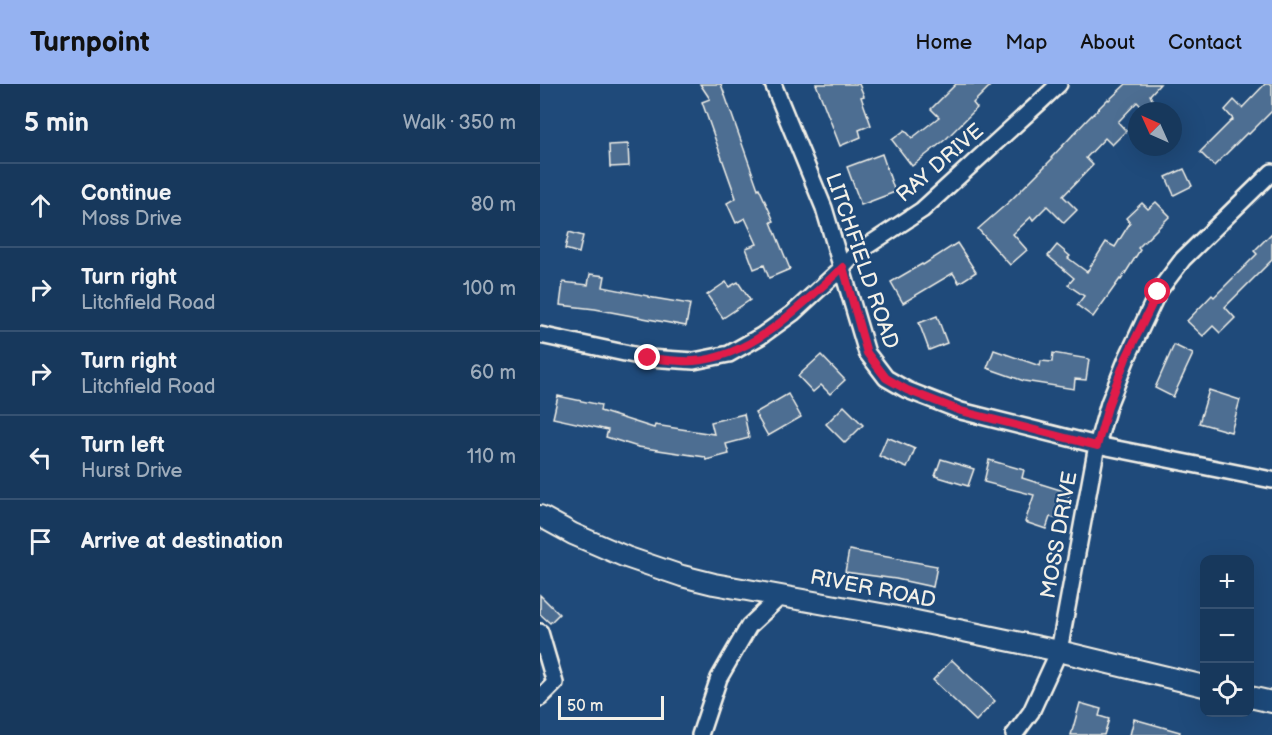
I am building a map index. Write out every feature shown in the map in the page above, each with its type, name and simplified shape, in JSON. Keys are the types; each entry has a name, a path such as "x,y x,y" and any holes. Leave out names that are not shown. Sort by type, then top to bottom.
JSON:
{"main road":[{"name":"RIVER ROAD","path":"540,516 573,534 626,557 714,584 892,616 1059,651 1200,685"},
{"path":"1254,698 1272,702"}],"street":[{"name":"LITCHFIELD ROAD","path":"773,84 824,208 867,353 886,378 907,390 961,411 1097,446 1272,480"},
{"name":"RAY DRIVE","path":"540,334 648,358 694,361 729,354 761,336 793,313 855,254 922,210 1059,84"},
{"name":"MOSS DRIVE","path":"1014,735 1031,712 1059,651 1097,446 1109,403 1126,358 1158,292 1183,259 1272,172"},
{"path":"700,735 719,678 749,626 781,596"},
{"path":"540,632 555,683 540,698"}],"building":[{"path":"700,84 721,84 758,189 774,221 771,222 790,269 769,278 764,265 754,269 746,248 757,244 745,218 736,223 727,203 736,198 702,102 710,99"},
{"path":"816,84 859,84 871,125 859,130 861,137 840,146"},
{"path":"956,84 992,84 973,103 977,108 946,139 912,166 892,140 905,130 912,138 939,117 931,109"},
{"path":"1126,84 1160,84 1150,95 1153,102 1128,102 1128,111 1118,122 1126,131 1112,145 1105,138 1086,158 1093,165 1063,196 1077,210 1064,223 1047,206 1033,220 1031,217 1013,234 1027,250 1010,265 978,229 1010,201"},
{"path":"1265,84 1272,84 1272,111 1214,166 1200,152 1233,119 1225,110 1234,100 1242,108"},
{"path":"628,144 629,166 610,167 609,145"},
{"path":"882,154 895,192 861,205 847,167"},
{"path":"1184,169 1192,186 1174,195 1166,177"},
{"path":"1156,202 1170,216 1138,248 1140,250 1121,280 1093,317 1077,305 1084,296 1068,285 1074,278 1048,256 1057,245 1070,256 1068,258 1087,272 1106,242 1115,247 1130,223 1126,218 1142,203 1148,209"},
{"path":"569,232 583,236 579,253 565,249"},
{"path":"1272,233 1272,260 1225,307 1235,318 1220,333 1213,326 1203,336 1187,321 1257,254 1254,251"},
{"path":"957,243 976,272 959,283 953,273 903,303 891,282"},
{"path":"590,274 605,276 603,287 690,304 686,326 595,309 560,305 563,282 588,285"},
{"path":"726,282 729,287 738,282 750,300 723,318 707,295"},
{"path":"937,316 947,343 929,350 919,323"},
{"path":"1174,345 1193,354 1173,397 1155,388"},
{"path":"994,350 1040,366 1041,361 1052,362 1053,353 1089,359 1086,380 1075,379 1074,389 1024,381 987,368"},
{"path":"821,355 845,380 830,394 821,385 813,392 798,376"},
{"path":"1209,390 1240,400 1231,432 1199,423"},
{"path":"788,394 801,417 768,436 755,413"},
{"path":"558,396 601,405 600,411 654,428 655,425 714,434 711,422 744,414 749,438 726,444 729,454 706,460 705,457 638,447 606,437 608,430 553,418"},
{"path":"844,406 863,425 845,443 826,424"},
{"path":"887,437 915,449 907,468 879,456"},
{"path":"941,459 974,469 968,486 935,476"},
{"path":"989,460 1024,470 1022,478 1070,493 1062,520 1050,517 1046,529 1025,522 1034,495 984,482"},
{"path":"849,550 937,566 933,587 845,572"},
{"path":"540,595 559,614 550,623 540,614"},
{"path":"952,660 995,701 976,721 933,680"},
{"path":"1080,703 1101,709 1099,716 1109,719 1104,735 1071,735"},
{"path":"1134,719 1180,732 1179,735 1130,735"}],"route":[{"path":"648,358 694,361 729,354 761,336 793,313 843,267 867,353 886,378 907,390 961,411 1097,446 1109,403 1126,358 1158,292"}]}
